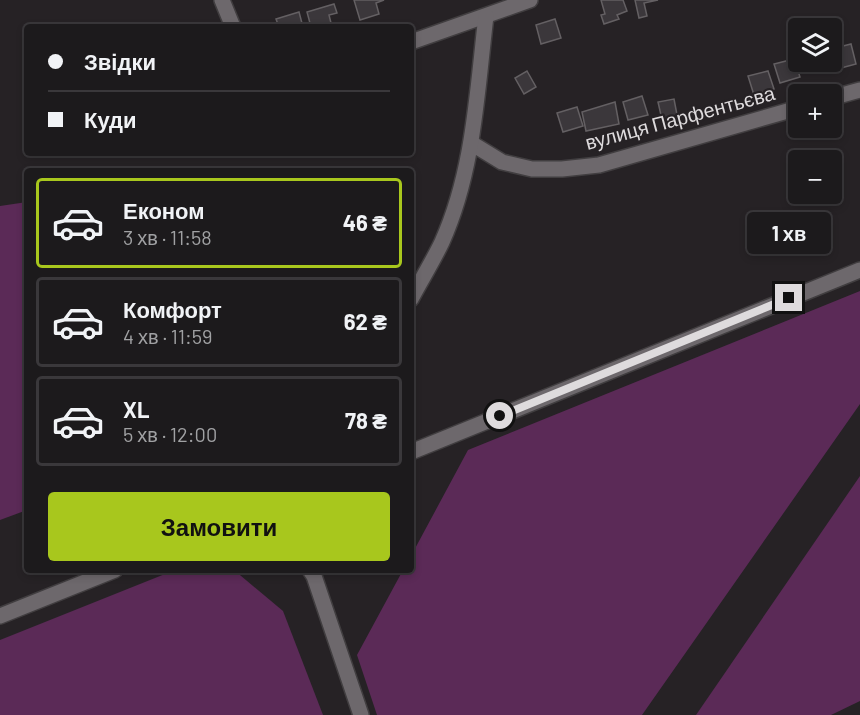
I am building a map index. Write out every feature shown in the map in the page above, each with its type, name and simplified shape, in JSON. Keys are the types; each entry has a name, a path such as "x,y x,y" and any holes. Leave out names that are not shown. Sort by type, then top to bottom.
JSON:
{"street":[{"path":"222,0 232,24"},
{"path":"414,41 530,0"},
{"path":"414,293 442,241 471,143 486,15"},
{"path":"842,95 860,90"},
{"name":"вулиця Парфентьєва","path":"471,143 502,162 532,169 562,170 599,165 788,111"},
{"path":"414,451 860,270"},
{"path":"0,616 108,573"},
{"path":"312,573 361,715"}],"shaded area":[{"path":"24,202 24,511 0,520 0,206"},
{"path":"860,291 860,404 642,715 377,715 357,655 401,573 414,573 414,550 468,450"},
{"path":"860,476 860,701 831,715 696,715"},
{"path":"168,573 238,573 283,611 323,715 0,715 0,640"}],"building":[{"path":"354,0 384,0 376,3 379,14 360,20"},
{"path":"601,0 623,0 627,11 617,15 619,19 604,24 601,15 605,14"},
{"path":"635,0 658,0 644,3 647,16 639,18"},
{"path":"334,4 337,13 329,15 331,23 310,24 307,12"},
{"path":"299,12 302,24 278,24 276,19"},
{"path":"555,19 561,38 541,44 536,25"},
{"path":"851,44 856,64 842,68 842,46"},
{"path":"788,60 788,72 798,72 800,77 780,83 774,64"},
{"path":"527,71 536,87 524,94 515,78"},
{"path":"768,71 774,89 754,95 748,76"},
{"path":"642,96 648,115 628,120 623,102"},
{"path":"674,99 678,120 663,124 658,102"},
{"path":"615,102 619,124 586,131 582,112"},
{"path":"577,107 583,126 563,132 557,113"}],"route":[{"path":"500,416 789,298"}]}
